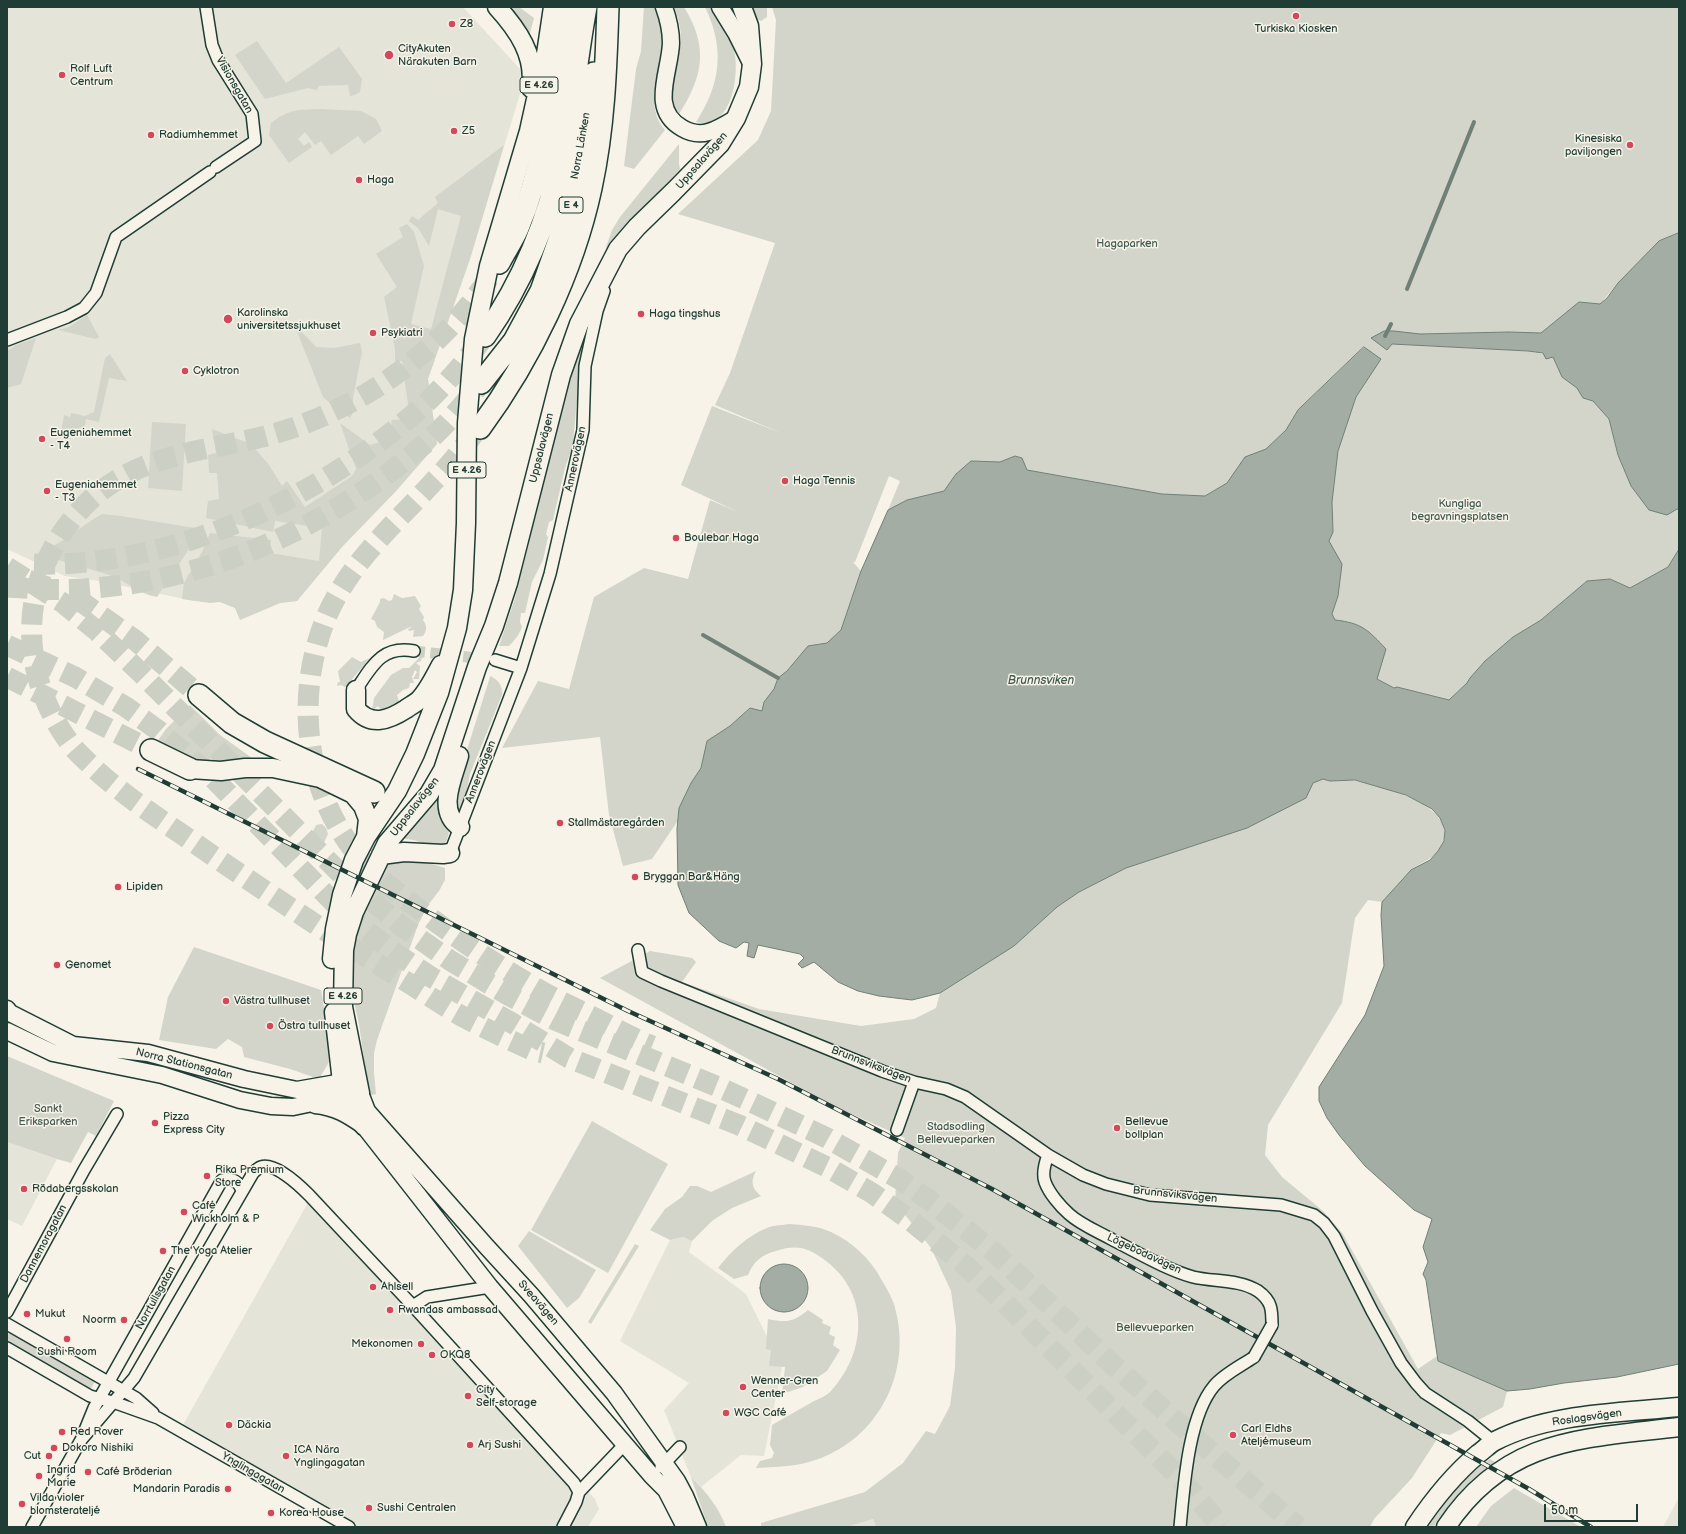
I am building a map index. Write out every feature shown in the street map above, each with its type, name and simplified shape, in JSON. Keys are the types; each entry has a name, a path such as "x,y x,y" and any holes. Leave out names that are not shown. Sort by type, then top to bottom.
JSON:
{"highway":[{"path":"499,263 518,229 533,186 551,110 568,7"},
{"name":"Norra Länken","path":"485,336 522,275 539,236 552,197 563,151 586,7"},
{"path":"480,428 506,389 535,338 564,273 584,218 600,133 606,85 607,7"},
{"name":"Norra Länken","path":"481,383 514,340 541,291 570,209 607,7"},
{"path":"200,695 232,723 265,742 374,792"},
{"path":"151,750 190,769"}],"main road":[{"path":"497,7 527,49 531,64 532,82 518,141 519,161"},
{"name":"E 4.26","path":"405,776 439,693 457,628 463,590 466,522 467,422 474,339 489,266 519,161 529,132 546,54 553,7"},
{"path":"664,7 668,18 671,44 664,83 663,103 667,114 674,124 687,131 698,134 714,131 736,118"},
{"path":"720,7 736,33 752,64"},
{"name":"Uppsalavägen","path":"352,1087 343,1007 344,950 354,912 384,849 428,794 443,770 477,667 494,626 508,583 561,375 579,324 618,249 637,227 720,144 736,118 749,87 752,64 749,26 742,7"},
{"path":"356,690 356,709 362,716 370,720 382,720 394,717 419,700 451,647"},
{"path":"460,826 453,822 448,815 447,797 472,713 477,667"},
{"path":"190,769 221,770 273,768 320,778 353,794 363,806 368,819 366,837"},
{"path":"405,776 392,787 374,792 382,801 390,825 384,849 404,852 450,853"},
{"path":"405,776 397,792 366,837 354,860 342,895 335,929 332,956 332,988 338,1056 352,1087 353,1109 364,1126 490,1287 652,1476 666,1490 685,1527"},
{"name":"Norra Stationsgatan","path":"7,1009 73,1045 148,1053 244,1079 297,1090 352,1087"},
{"name":"Norra Stationsgatan","path":"7,1032 53,1053 162,1075 240,1100 271,1106 293,1107 308,1104"},
{"path":"316,1088 328,1080 338,1056"},
{"path":"308,1104 352,1087"},
{"name":"Sveavägen","path":"352,1087 367,1111 531,1295 614,1393 665,1463 685,1496 698,1527"},
{"path":"308,1104 330,1106 349,1115 364,1126"},
{"name":"Roslagsvägen","path":"1415,1527 1427,1508 1450,1481 1465,1465 1494,1442 1528,1428 1568,1419 1679,1407"},
{"name":"Roslagsvägen","path":"1446,1527 1465,1502 1484,1484 1506,1466 1522,1457 1551,1446 1577,1440 1679,1427"}],"street":[{"name":"Visionsgatan","path":"7,340 67,317 84,308 96,293 116,236 255,141 252,114 218,60 212,45 206,7"},
{"name":"Annerovägen","path":"450,853 521,668 550,574 583,430 585,366 597,311 618,249"},
{"path":"356,690 374,662 388,653 400,650 414,651"},
{"path":"495,660 521,668"},
{"name":"Brunnsviksvägen","path":"638,950 642,972 882,1071 914,1082 946,1089 965,1097 1048,1155 1083,1174 1106,1184 1129,1191 1150,1195 1281,1205 1314,1215 1324,1223 1334,1236 1401,1363 1416,1383 1425,1393 1468,1420 1494,1442"},
{"path":"897,1130 914,1082"},
{"name":"Dannemoragatan","path":"7,1312 84,1170 117,1114"},
{"name":"Lögebodavägen","path":"1048,1155 1044,1166 1045,1181 1052,1194 1069,1214 1096,1231 1169,1268 1193,1277 1244,1285 1257,1291 1267,1299 1272,1310 1272,1326 1254,1358 1225,1376 1215,1385 1207,1396 1195,1428 1186,1476 1180,1527"},
{"name":"Norrtullsgatan","path":"81,1440 134,1378 242,1191 253,1173 260,1167 268,1166 277,1170 298,1184 414,1306"},
{"name":"Norrtullsgatan","path":"32,1527 81,1440 94,1408 222,1180 228,1179 235,1181 240,1186 242,1191"},
{"path":"490,1287 427,1297 414,1306 574,1482 579,1492"},
{"name":"Ynglingagatan","path":"7,1324 136,1398 158,1418"},
{"name":"Ynglingagatan","path":"7,1348 90,1396 113,1402 158,1418 349,1527"},
{"path":"563,1527 576,1502 579,1492 625,1444"},
{"path":"652,1476 680,1447"}],"shaded area":[{"name":"Karolinska universitetssjukhuset","path":"7,7 463,7 521,70 520,94 470,259 428,379 437,444 397,490 342,547 297,601 280,603 240,620 235,608 220,602 194,601 99,581 65,576 7,549"},
{"name":"Rödabergsskolan","path":"7,1142 57,1159 22,1226 7,1219"},
{"path":"315,1190 595,1499 599,1509 588,1527 350,1527 179,1432"},
{"path":"683,1237 692,1241 689,1252 746,1294 782,1367 764,1456 741,1455 701,1487 691,1477 664,1410 689,1383 620,1341 670,1240"},
{"path":"1679,1497 1679,1527 1663,1527"},
{"path":"873,1519 876,1527 847,1527"}],"green space":[{"path":"509,7 519,7 534,18 530,33 530,41"},
{"path":"644,7 656,7 662,32 663,47 654,101 655,111 665,130 634,169 624,166 636,69 641,51"},
{"path":"674,7 684,7 697,35 700,49 698,74 687,100 679,114 674,107 672,98 672,88 681,38 679,22"},
{"path":"705,7 716,7 731,38 736,60 736,73 731,99 725,110 718,118 708,123 696,122 711,94 717,66 718,51 716,37"},
{"path":"751,7 767,7 767,17 761,21 755,18"},
{"name":"Hagaparken","path":"772,7 1679,7 1679,233 1659,242 1618,283 1600,304 1579,302 1541,333 1509,332 1420,334 1384,331 1391,344 1528,351 1553,356 1562,377 1578,388 1583,398 1593,401 1609,419 1618,455 1631,486 1649,510 1679,510 1679,549 1668,567 1630,588 1610,579 1587,581 1541,620 1513,637 1485,661 1467,683 1449,700 1397,687 1394,688 1377,679 1378,672 1350,622 1335,620 1332,614 1338,596 1342,564 1328,541 1333,532 1332,502 1338,451 1356,397 1381,359 1364,347 1298,410 1286,430 1266,449 1246,457 1227,483 1205,496 1162,494 1027,470 1022,458 1015,456 1000,462 971,461 956,474 944,491 907,500 888,510 900,481 889,476 855,562 853,562 861,571 841,630 827,643 808,646 787,671 778,678 774,689 764,702 762,711 750,708 730,726 707,741 701,768 691,783 679,808 679,819 652,859 623,866 609,815 600,737 502,748 538,681 569,689 594,597 644,568 688,579 710,500 738,512 681,485 712,406 781,433 715,405 730,373 775,243 678,214 758,140 771,111 776,20"},
{"path":"257,41 286,83 339,47 362,79 360,92 350,96 348,85 319,86 317,90 308,88 265,99 235,55"},
{"path":"320,109 361,111 376,119 382,131 364,144 358,136 331,155 321,141 315,145 305,132 298,139 304,146 309,142 312,147 289,163 269,135 271,123 277,118 294,111"},
{"path":"679,144 680,169 614,242 609,244 607,250 606,247 612,230 620,217"},
{"path":"504,145 470,259 428,379 437,444 397,490 342,547 297,601 280,603 240,620 235,608 220,602 210,603 182,599 184,583 203,550 210,533 271,540 270,553 319,561 322,528 275,521 273,532 206,518 208,501 219,499 217,473 209,473 208,455 216,453 212,429 251,444 269,465 282,486 287,481 305,507 352,476 356,469 340,423 370,445 394,438 391,420 410,419 402,361 395,361 395,349 384,297 397,287 376,254 403,237 399,228 407,224 414,232 424,266 411,324 431,329 461,216 438,209 429,246 418,228 409,221 412,216 418,220 438,203 435,197"},
{"path":"87,315 99,337 96,339 58,330 69,327"},
{"path":"294,324 316,347 334,348 360,343 362,352 353,398 353,412 350,418 323,397"},
{"path":"585,333 586,336 576,409 573,445 565,468 553,520 549,522 546,534 548,537 543,560 532,582 525,613 521,613 520,622 522,627 520,632 509,646 499,646 515,598 564,398"},
{"path":"36,338 21,384 7,388 7,351 16,345"},
{"path":"110,354 127,381 109,378 99,422 86,419 83,437 61,432 64,415 70,417 71,413 85,416 94,412 105,358"},
{"path":"152,422 186,424 182,491 148,488"},
{"path":"102,514 195,528 197,537 157,597 144,593 109,575 47,556 48,549"},
{"path":"394,594 402,598 415,596 421,606 419,609 424,617 423,620 426,626 423,636 413,637 414,630 409,631 408,629 411,628 410,627 383,640 384,632 377,627 375,621 371,619 380,602 380,599 384,598 389,601 392,600"},
{"path":"423,654 421,661 416,663 420,666 419,679 413,679 417,672 415,670 412,677 414,683 410,683 409,688 403,690 397,695 400,705 402,706 382,711 378,706 372,711 374,698 391,675 403,668 409,668"},
{"path":"352,657 361,662 370,658 345,687 341,685 337,686 338,682 340,682 338,671"},
{"path":"491,676 500,684 502,695 470,774 465,801 462,808 457,811 453,805 465,756"},
{"path":"190,705 220,735 252,758 251,763 225,758 222,755 220,757 215,754 210,757 211,761 208,766 156,743 166,729"},
{"name":"Bellevueparken","path":"1323,779 1331,781 1348,780 1370,784 1386,788 1420,802 1434,812 1443,823 1445,836 1435,854 1414,868 1399,882 1382,902 1368,900 1355,918 1342,1003 1268,1125 1265,1155 1282,1177 1323,1211 1343,1234 1418,1369 1437,1356 1438,1361 1507,1391 1503,1407 1450,1435 1441,1433 1412,1478 1374,1519 1370,1527 876,1527 873,1519 847,1527 761,1527 761,1523 865,1492 903,1463 926,1431 935,1434 950,1406 955,1368 956,1327 951,1291 931,1248 895,1202 898,1153 905,1138 834,1106 600,978 650,951 692,958 696,962 682,982 759,1009 861,1026 914,1019 936,1008 940,993 1014,946 1057,907 1079,892 1126,868 1247,828 1312,783"},
{"path":"442,791 449,825 447,841 442,845 434,847 413,840 404,839 409,828"},
{"path":"322,824 326,828 328,834 321,849 307,844 316,825"},
{"path":"396,859 423,860 445,868 445,880 439,891 428,905 418,925 377,1040 374,1053 376,1094 369,1096 359,1024 351,989 351,964 359,923 369,896 386,866"},
{"path":"194,947 321,990 327,1025 329,1062 319,1079 290,1069 244,1057 242,1047 228,1039 216,1049 159,1040 168,997"},
{"name":"Sankt Eriksparken","path":"7,1056 114,1101 96,1136 88,1132 71,1163 7,1142"},
{"path":"592,1121 668,1164 608,1273 531,1230"},
{"path":"756,1171 753,1178 753,1185 761,1196 732,1208 712,1221 692,1241 683,1237 670,1240 650,1230 665,1209 682,1197 690,1186 697,1186 711,1192"},
{"path":"790,1224 816,1227 831,1232 860,1251 872,1264 888,1291 895,1308 899,1333 899,1354 895,1375 888,1395 878,1413 865,1429 849,1443 830,1454 812,1461 785,1466 756,1468 760,1461 772,1458 774,1453 770,1445 772,1425 830,1392 842,1377 851,1360 856,1343 858,1325 857,1307 851,1290 841,1275 826,1261 814,1253 802,1248 783,1249 762,1257 756,1262 748,1275 734,1279 718,1268 734,1250 753,1235 770,1227"},
{"path":"529,1231 596,1270 579,1298 567,1308 518,1246"},
{"path":"635,1244 639,1246 591,1324 588,1322"},
{"path":"808,1310 823,1320 822,1323 831,1327 829,1334 835,1337 833,1345 840,1350 827,1371 803,1387 782,1394 785,1367 769,1366 771,1350 766,1349 768,1319 780,1321 790,1320 798,1317"},
{"path":"11,1329 97,1378 89,1392 7,1345 7,1337"},
{"path":"1490,1459 1495,1462 1465,1487 1433,1527 1428,1527 1441,1508 1463,1482"},
{"path":"691,1477 712,1500 726,1527 708,1527"},
{"path":"1514,1488 1581,1527 1476,1527 1491,1506"}],"water":[{"path":"1679,233 1679,510 1677,509 1667,515 1649,510 1631,486 1618,455 1609,419 1593,401 1583,398 1577,388 1562,377 1553,357 1546,359 1543,353 1528,351 1392,344 1387,350 1371,338 1384,331 1420,334 1509,332 1541,333 1579,302 1600,304 1607,298 1618,283 1659,241"},
{"name":"Brunnsviken","path":"1364,347 1381,359 1356,397 1338,451 1332,502 1333,532 1329,541 1342,564 1338,596 1332,614 1335,620 1352,623 1364,628 1386,649 1377,679 1394,688 1397,687 1449,700 1467,683 1485,661 1513,637 1541,620 1587,581 1610,579 1630,588 1668,567 1679,549 1679,1364 1617,1377 1507,1391 1438,1361 1426,1280 1423,1274 1428,1262 1423,1247 1432,1219 1414,1210 1365,1166 1339,1135 1327,1118 1319,1101 1319,1087 1365,1015 1384,966 1381,915 1382,902 1411,870 1430,860 1444,841 1445,830 1440,818 1432,809 1406,795 1355,780 1330,781 1323,779 1313,783 1306,798 1247,828 1126,868 1079,892 1057,907 1014,946 940,993 912,1000 879,996 858,991 838,982 814,962 802,968 798,964 804,958 800,954 758,945 754,958 747,956 749,943 744,942 736,948 719,941 689,913 678,885 677,829 679,808 691,783 701,768 707,741 730,726 750,708 762,711 764,702 774,689 778,678 787,671 808,646 827,643 841,630 861,571 888,510 907,500 944,491 956,474 971,461 1000,462 1015,456 1022,458 1027,470 1162,494 1205,496 1227,483 1245,457 1266,449 1286,430 1298,410"},
{"path":"784,1264 793,1266 801,1271 806,1279 808,1288 806,1297 801,1305 793,1310 784,1312 775,1310 767,1305 762,1297 760,1288 762,1279 767,1271 775,1266"}],"waterway":[{"path":"1407,289 1474,122"},
{"path":"1385,336 1391,324"},
{"path":"703,635 778,678"}],"tunnel":[{"path":"489,278 468,306 445,332 419,356 392,377 362,396 332,412 299,426 266,436 174,456 156,462 122,477 95,496 72,519 54,546 47,560 35,597 32,618 32,640 34,662 39,683 47,704 57,723 75,749 96,770 122,792 301,915 442,1004 493,1032 534,1051 543,1053"},
{"path":"34,564 87,562 139,554 192,540 243,520 293,497 340,469 385,438 432,397 454,374 481,341"},
{"path":"7,587 72,589 94,588 140,582 186,572 230,559 273,542 314,521 354,497 392,470 435,435 477,388"},
{"path":"476,431 446,468 363,558 350,574 329,611 318,640 311,671 308,702 309,733 314,764 323,795 336,823 361,859 388,885 491,961 538,989 652,1046"},
{"path":"7,567 63,603 97,631 143,675 342,875 404,928 451,961 508,995 555,1020 749,1101 827,1138 901,1180 929,1200 994,1252 1112,1364 1298,1527"},
{"path":"76,598 135,640 199,695"},
{"path":"7,645 75,677 126,707 159,731 211,776 338,907 395,953 431,977 512,1023 569,1058 739,1125 827,1167 872,1193 910,1220 967,1267 1012,1310 1178,1476 1222,1527"},
{"path":"414,651 485,659"},
{"path":"7,677 151,750"}],"railway":[{"path":"138,769 628,1011 778,1079 992,1189 1529,1489 1591,1527"}],"place":[{"name":"Turkiska Kiosken","path":"1296,16"},
{"name":"Z8","path":"452,24"},
{"name":"CityAkuten Närakuten Barn","path":"389,55"},
{"name":"Rolf Luft Centrum","path":"62,75"},
{"name":"Z5","path":"454,131"},
{"name":"Radiumhemmet","path":"151,135"},
{"name":"Kinesiska paviljongen","path":"1630,145"},
{"name":"Haga","path":"359,180"},
{"name":"Haga tingshus","path":"641,314"},
{"name":"Karolinska universitetssjukhuset","path":"228,319"},
{"name":"Psykiatri","path":"373,333"},
{"name":"Cyklotron","path":"185,371"},
{"name":"Eugeniahemmet - T4","path":"42,439"},
{"name":"Haga Tennis","path":"785,481"},
{"name":"Eugeniahemmet - T3","path":"47,491"},
{"name":"Boulebar Haga","path":"676,538"},
{"name":"Stallmästaregården","path":"560,823"},
{"name":"Bryggan Bar&Häng","path":"635,877"},
{"name":"Lipiden","path":"118,887"},
{"name":"Genomet","path":"57,965"},
{"name":"Västra tullhuset","path":"226,1001"},
{"name":"Östra tullhuset","path":"270,1026"},
{"name":"Pizza Express City","path":"155,1123"},
{"name":"Bellevue bollplan","path":"1117,1128"},
{"name":"Rika Premium Store","path":"207,1176"},
{"name":"Rödabergsskolan","path":"24,1189"},
{"name":"Café Wickholm & P","path":"184,1212"},
{"name":"The Yoga Atelier","path":"163,1251"},
{"name":"Ahlsell","path":"373,1287"},
{"name":"Rwandas ambassad","path":"390,1310"},
{"name":"Mukut","path":"27,1314"},
{"name":"Noorm","path":"124,1320"},
{"name":"Sushi Room","path":"67,1339"},
{"name":"Mekonomen","path":"421,1344"},
{"name":"OKQ8","path":"432,1355"},
{"name":"Wenner-Gren Center","path":"743,1387"},
{"name":"City Self-storage","path":"468,1396"},
{"name":"WGC Café","path":"726,1413"},
{"name":"Däckia","path":"229,1425"},
{"name":"Red Rover","path":"62,1432"},
{"name":"Carl Eldhs Ateljémuseum","path":"1233,1435"},
{"name":"Arj Sushi","path":"470,1445"},
{"name":"Dokoro Nishiki","path":"54,1448"},
{"name":"Cut","path":"49,1456"},
{"name":"ICA Nära Ynglingagatan","path":"286,1456"},
{"name":"Café Bröderian","path":"88,1472"},
{"name":"Ingrid Marie","path":"39,1476"},
{"name":"Mandarin Paradis","path":"228,1489"},
{"name":"Vilda violer blomsterateljé","path":"22,1504"},
{"name":"Sushi Centralen","path":"369,1508"},
{"name":"Korea House","path":"271,1513"}],"park label":[{"name":"Kungliga begravningsplatsen","path":"1460,510"},
{"name":"Stadsodling Bellevueparken","path":"956,1133"}]}
